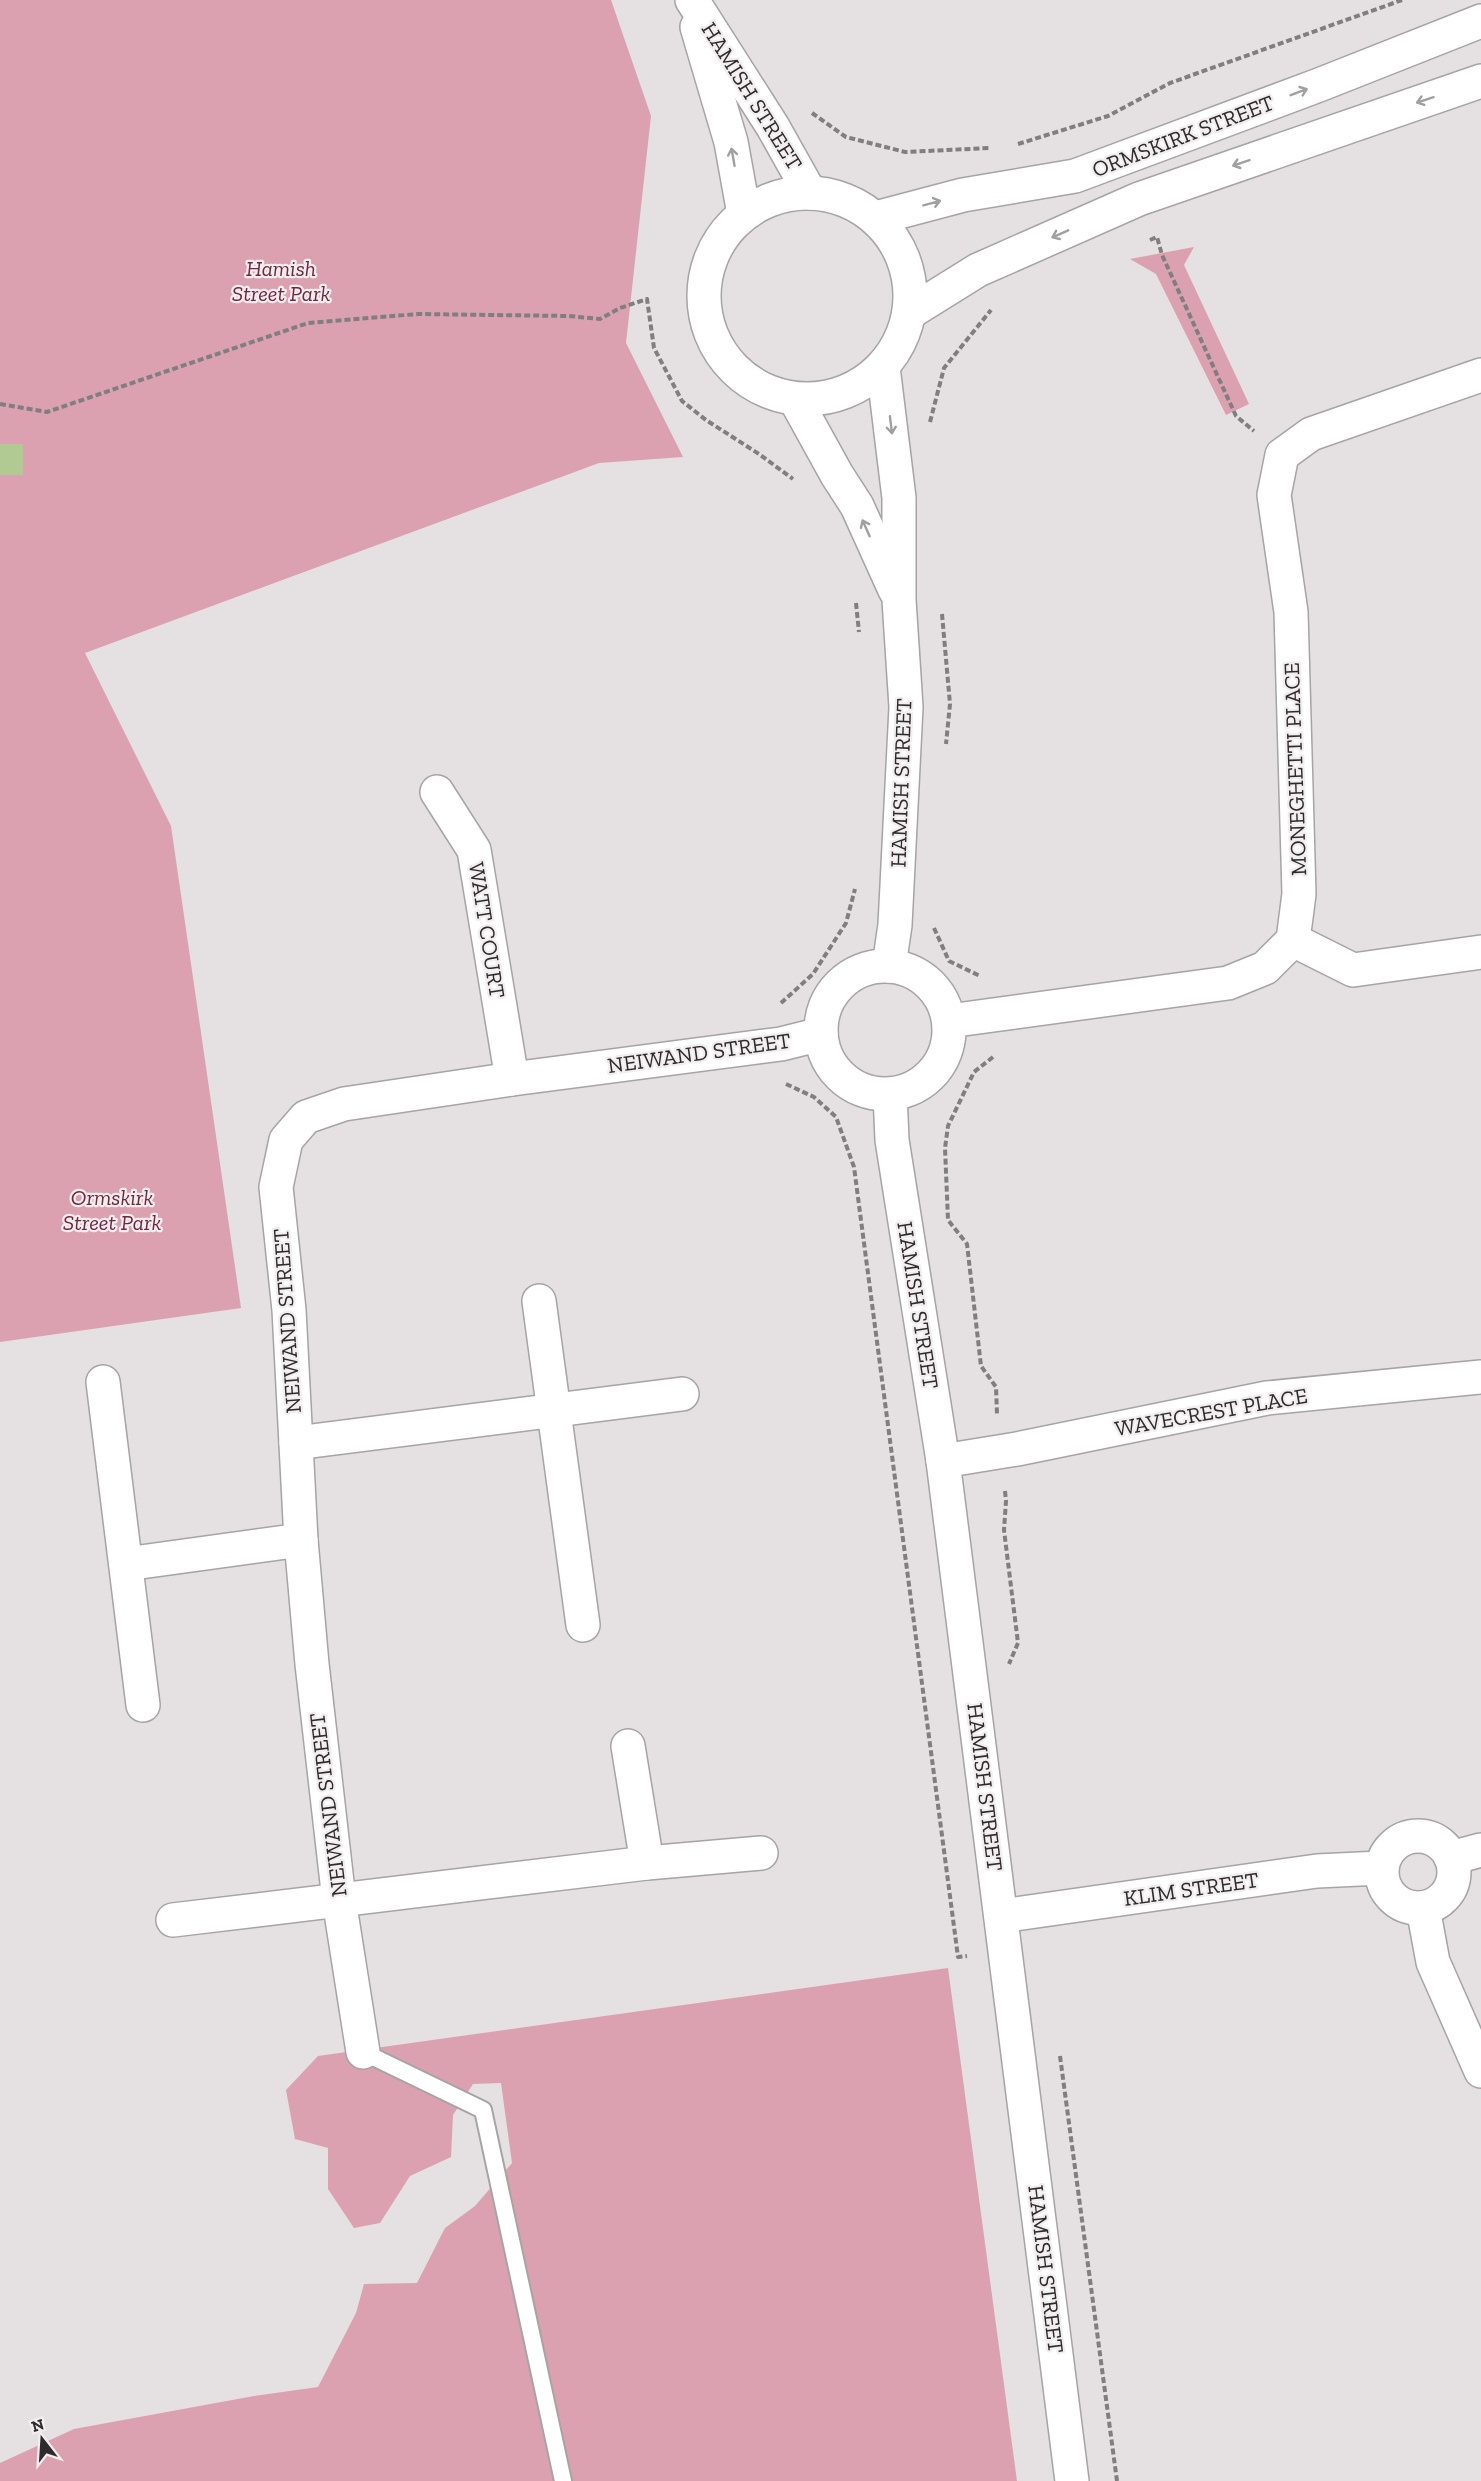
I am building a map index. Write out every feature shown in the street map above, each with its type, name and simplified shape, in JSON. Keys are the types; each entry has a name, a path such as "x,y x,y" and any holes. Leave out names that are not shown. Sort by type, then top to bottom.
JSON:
{"street":[{"name":"HAMISH STREET","path":"690,0 773,127 810,193"},
{"name":"HAMISH STREET","path":"690,0 731,142 744,214"},
{"name":"ORMSKIRK STREET","path":"876,218 963,195 1075,176 1319,85 1481,21"},
{"name":"ORMSKIRK STREET","path":"909,313 978,270 1139,199 1481,81"},
{"path":"810,193 845,199 876,218 898,245 909,278 909,313 900,341 883,366 858,386 827,398 795,399 761,389 733,369 713,341 703,307 706,272 720,240 744,214 775,198 810,193"},
{"name":"HAMISH STREET","path":"883,366 898,487 899,600 906,707 895,925 889,966"},
{"path":"1282,455 1311,434 1481,375"},
{"name":"HAMISH STREET","path":"795,399 857,506 899,600"},
{"name":"MONEGHETTI PLACE","path":"1282,455 1275,495 1291,612 1299,894 1293,940"},
{"name":"WATT COURT","path":"437,792 474,850 512,1079"},
{"path":"949,1022 1228,983 1265,968 1293,940 1353,970 1481,952"},
{"path":"889,966 911,971 930,983 943,1001 949,1022 945,1052 928,1078 910,1089 890,1094 870,1092 851,1084 836,1071 826,1054 821,1034 823,1013 832,993 847,978 867,968 889,966"},
{"name":"NEIWAND STREET","path":"363,2052 339,1900 312,1664 302,1540 289,1310 276,1187 286,1140 306,1117 344,1104 512,1079 781,1044 821,1034"},
{"name":"HAMISH STREET","path":"890,1094 892,1140 943,1461 1072,2481"},
{"path":"539,1300 583,1625"},
{"name":"WAVECREST PLACE","path":"943,1461 1017,1449 1267,1398 1481,1377"},
{"path":"103,1382 143,1705"},
{"path":"296,1443 682,1394"},
{"path":"126,1564 302,1540"},
{"path":"628,1746 647,1863"},
{"path":"1412,1837 1424,1837 1436,1841 1445,1848 1466,1854 1449,1890 1434,1905 1423,1908 1401,1905 1392,1899 1382,1879 1381,1868 1384,1857 1391,1848 1401,1840 1412,1837"},
{"path":"173,1920 647,1863 761,1853"},
{"name":"KLIM STREET","path":"1001,1916 1317,1871 1381,1868"},
{"path":"1423,1908 1433,1962 1481,2071"}],"lane":[{"path":"363,2052 483,2110 562,2481"}],"path":[{"path":"1017,144 1108,116 1170,83 1402,0"},
{"path":"806,109 846,136 905,152 996,148"},
{"path":"1146,241 1157,237 1162,255 1236,416 1282,455"},
{"path":"0,404 47,412 308,323 418,314 569,316 600,319 620,308 646,299 654,348 682,401 794,480"},
{"path":"928,432 944,369 988,313 997,306"},
{"path":"855,595 860,641"},
{"path":"941,607 950,704 945,748"},
{"path":"777,1006 813,974 846,923 856,889"},
{"path":"933,926 949,960 980,976 981,983"},
{"path":"993,1056 974,1072 948,1126 945,1148 948,1220 968,1244 981,1366 996,1387 997,1416"},
{"path":"786,1084 814,1097 836,1117 854,1167 958,1957 1006,1950"},
{"path":"1004,1484 1006,1501 1004,1530 1018,1643 1006,1672"},
{"path":"1060,2049 1117,2481"}],"green space":[{"name":"Hamish Street Park","path":"0,0 611,0 651,116 626,343 683,457 599,463 85,653 171,826 241,1308 0,1342"},
{"path":"1194,247 1184,265 1249,404 1226,415 1156,274 1130,259"},
{"path":"948,1968 1017,2481 0,2481 0,2463 74,2429 254,2396 318,2387 356,2313 364,2284 417,2283 445,2228 475,2206 512,2163 501,2083 473,2084 453,2115 451,2157 410,2176 380,2223 354,2228 328,2189 328,2148 295,2139 286,2090 318,2056"}],"building":[{"path":"0,444 23,444 23,475 0,475"}],"park label":[{"name":"Ormskirk Street Park","path":"112,1210"}]}
